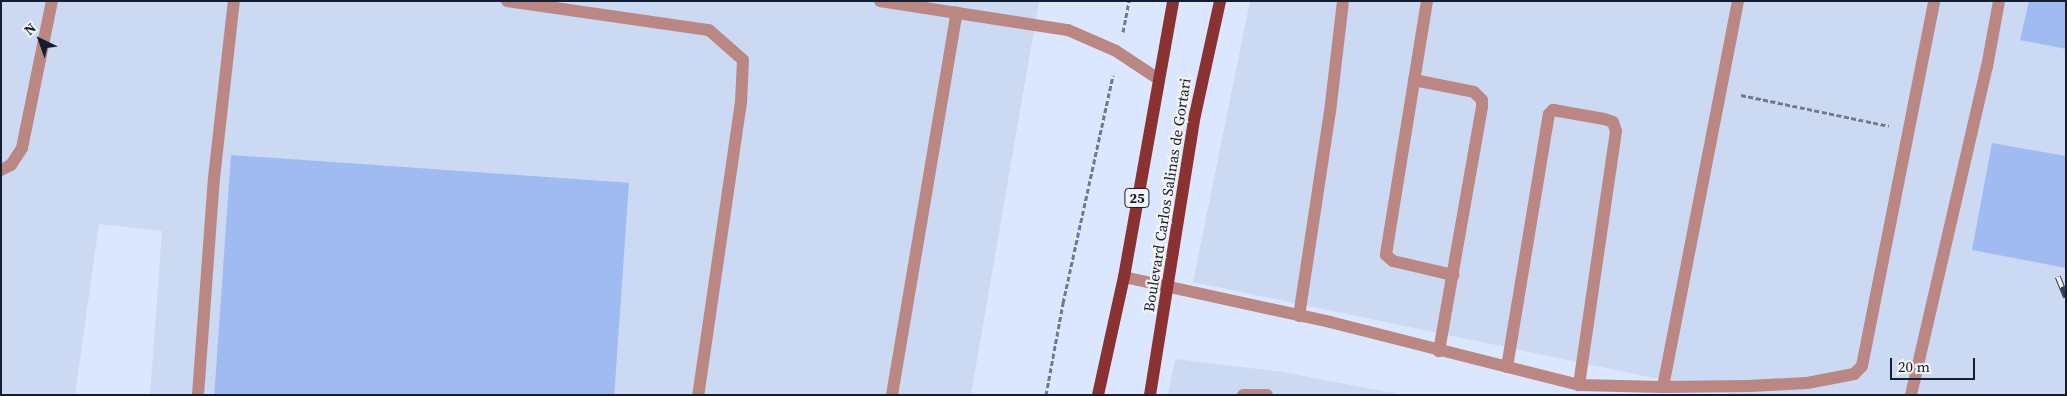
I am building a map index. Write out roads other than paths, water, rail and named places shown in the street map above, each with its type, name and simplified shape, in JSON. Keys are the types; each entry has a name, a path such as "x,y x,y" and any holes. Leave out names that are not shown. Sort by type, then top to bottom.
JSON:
{"main road":[{"name":"Boulevard Carlos Salinas de Gortari","path":"1098,395 1124,276 1172,1"},
{"name":"Boulevard Carlos Salinas de Gortari","path":"1150,395 1195,115 1220,1"}],"lane":[{"path":"1,170 11,165 22,148 52,1"},
{"path":"198,395 214,178 234,1"},
{"path":"507,1 709,30 743,60 741,102 698,395"},
{"path":"880,1 1068,30 1119,53 1158,78"},
{"path":"1299,316 1330,112 1344,1"},
{"path":"1427,1 1386,254 1392,261 1453,275"},
{"path":"1663,387 1738,1"},
{"path":"1124,276 1299,316 1579,385 1663,387 1748,386 1807,383 1854,374 1862,366 1934,1"},
{"path":"1912,395 1984,77 1999,1"},
{"path":"892,395 957,12"},
{"path":"1414,80 1468,90 1474,92 1482,100 1439,351"},
{"path":"1507,367 1549,114 1553,110 1604,119 1613,122 1616,131 1579,385"},
{"path":"1244,395 1267,395"}],"railway":[{"path":"2058,277 2066,297"}]}
